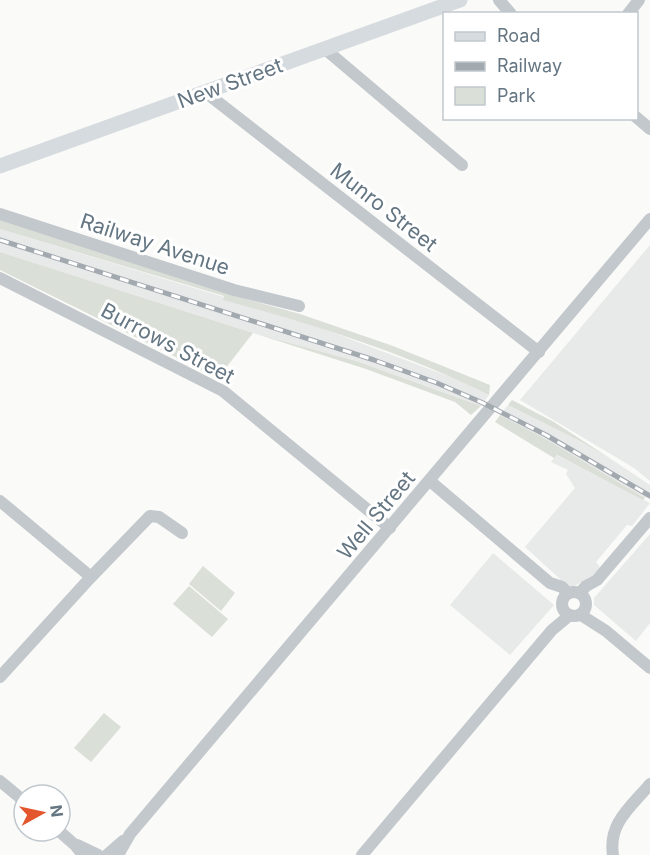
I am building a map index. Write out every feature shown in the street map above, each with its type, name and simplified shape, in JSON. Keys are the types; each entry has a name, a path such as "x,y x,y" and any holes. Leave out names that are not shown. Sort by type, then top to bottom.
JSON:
{"main road":[{"name":"New Street","path":"0,165 460,0"}],"street":[{"path":"499,0 509,12"},
{"path":"630,12 639,0"},
{"path":"325,49 462,165"},
{"name":"Munro Street","path":"205,92 539,352"},
{"path":"638,119 650,129"},
{"name":"Railway Avenue","path":"0,214 228,288 300,306"},
{"name":"Well Street","path":"107,855 130,834 650,219"},
{"name":"Burrows Street","path":"0,278 223,392 390,528"},
{"path":"430,481 650,668"},
{"path":"0,501 91,577"},
{"path":"0,677 150,516 159,517 182,533"},
{"path":"362,855 574,604 586,586 597,580 650,518"},
{"path":"0,781 12,791"},
{"path":"614,855 612,840 618,823 650,784"},
{"name":"Well Street","path":"118,855 130,834"},
{"path":"79,850 98,855"}],"shaded area":[{"path":"0,229 224,297 224,300 300,320 458,380 489,395 481,406 356,361 253,333 0,252"},
{"path":"650,245 650,481 634,468 520,400"},
{"path":"508,405 611,459 650,485 650,492 645,498 544,438 500,415"},
{"path":"556,455 650,503 632,526 627,525 596,562 600,567 594,574 573,587 560,581 525,547 575,488 566,474 568,470 551,462"},
{"path":"650,534 650,623 636,641 594,605 594,598"},
{"path":"493,553 554,605 510,655 450,605"}],"green space":[{"path":"0,219 228,294 300,314 393,346 490,385 489,395 425,366 358,341 223,300 224,296 0,229"},
{"path":"0,252 253,333 218,378 0,270"},
{"path":"253,333 356,361 481,406 471,415 455,402 366,369"},
{"path":"512,400 554,422 611,459 508,405"},
{"path":"500,415 544,438 645,498 643,500 557,455 554,458 495,422"},
{"path":"203,566 235,593 221,611 189,584"},
{"path":"189,586 228,619 212,637 173,604"},
{"path":"104,713 121,727 91,762 74,748"}],"railway":[{"path":"0,240 374,360 437,383 546,435 650,496"}]}
